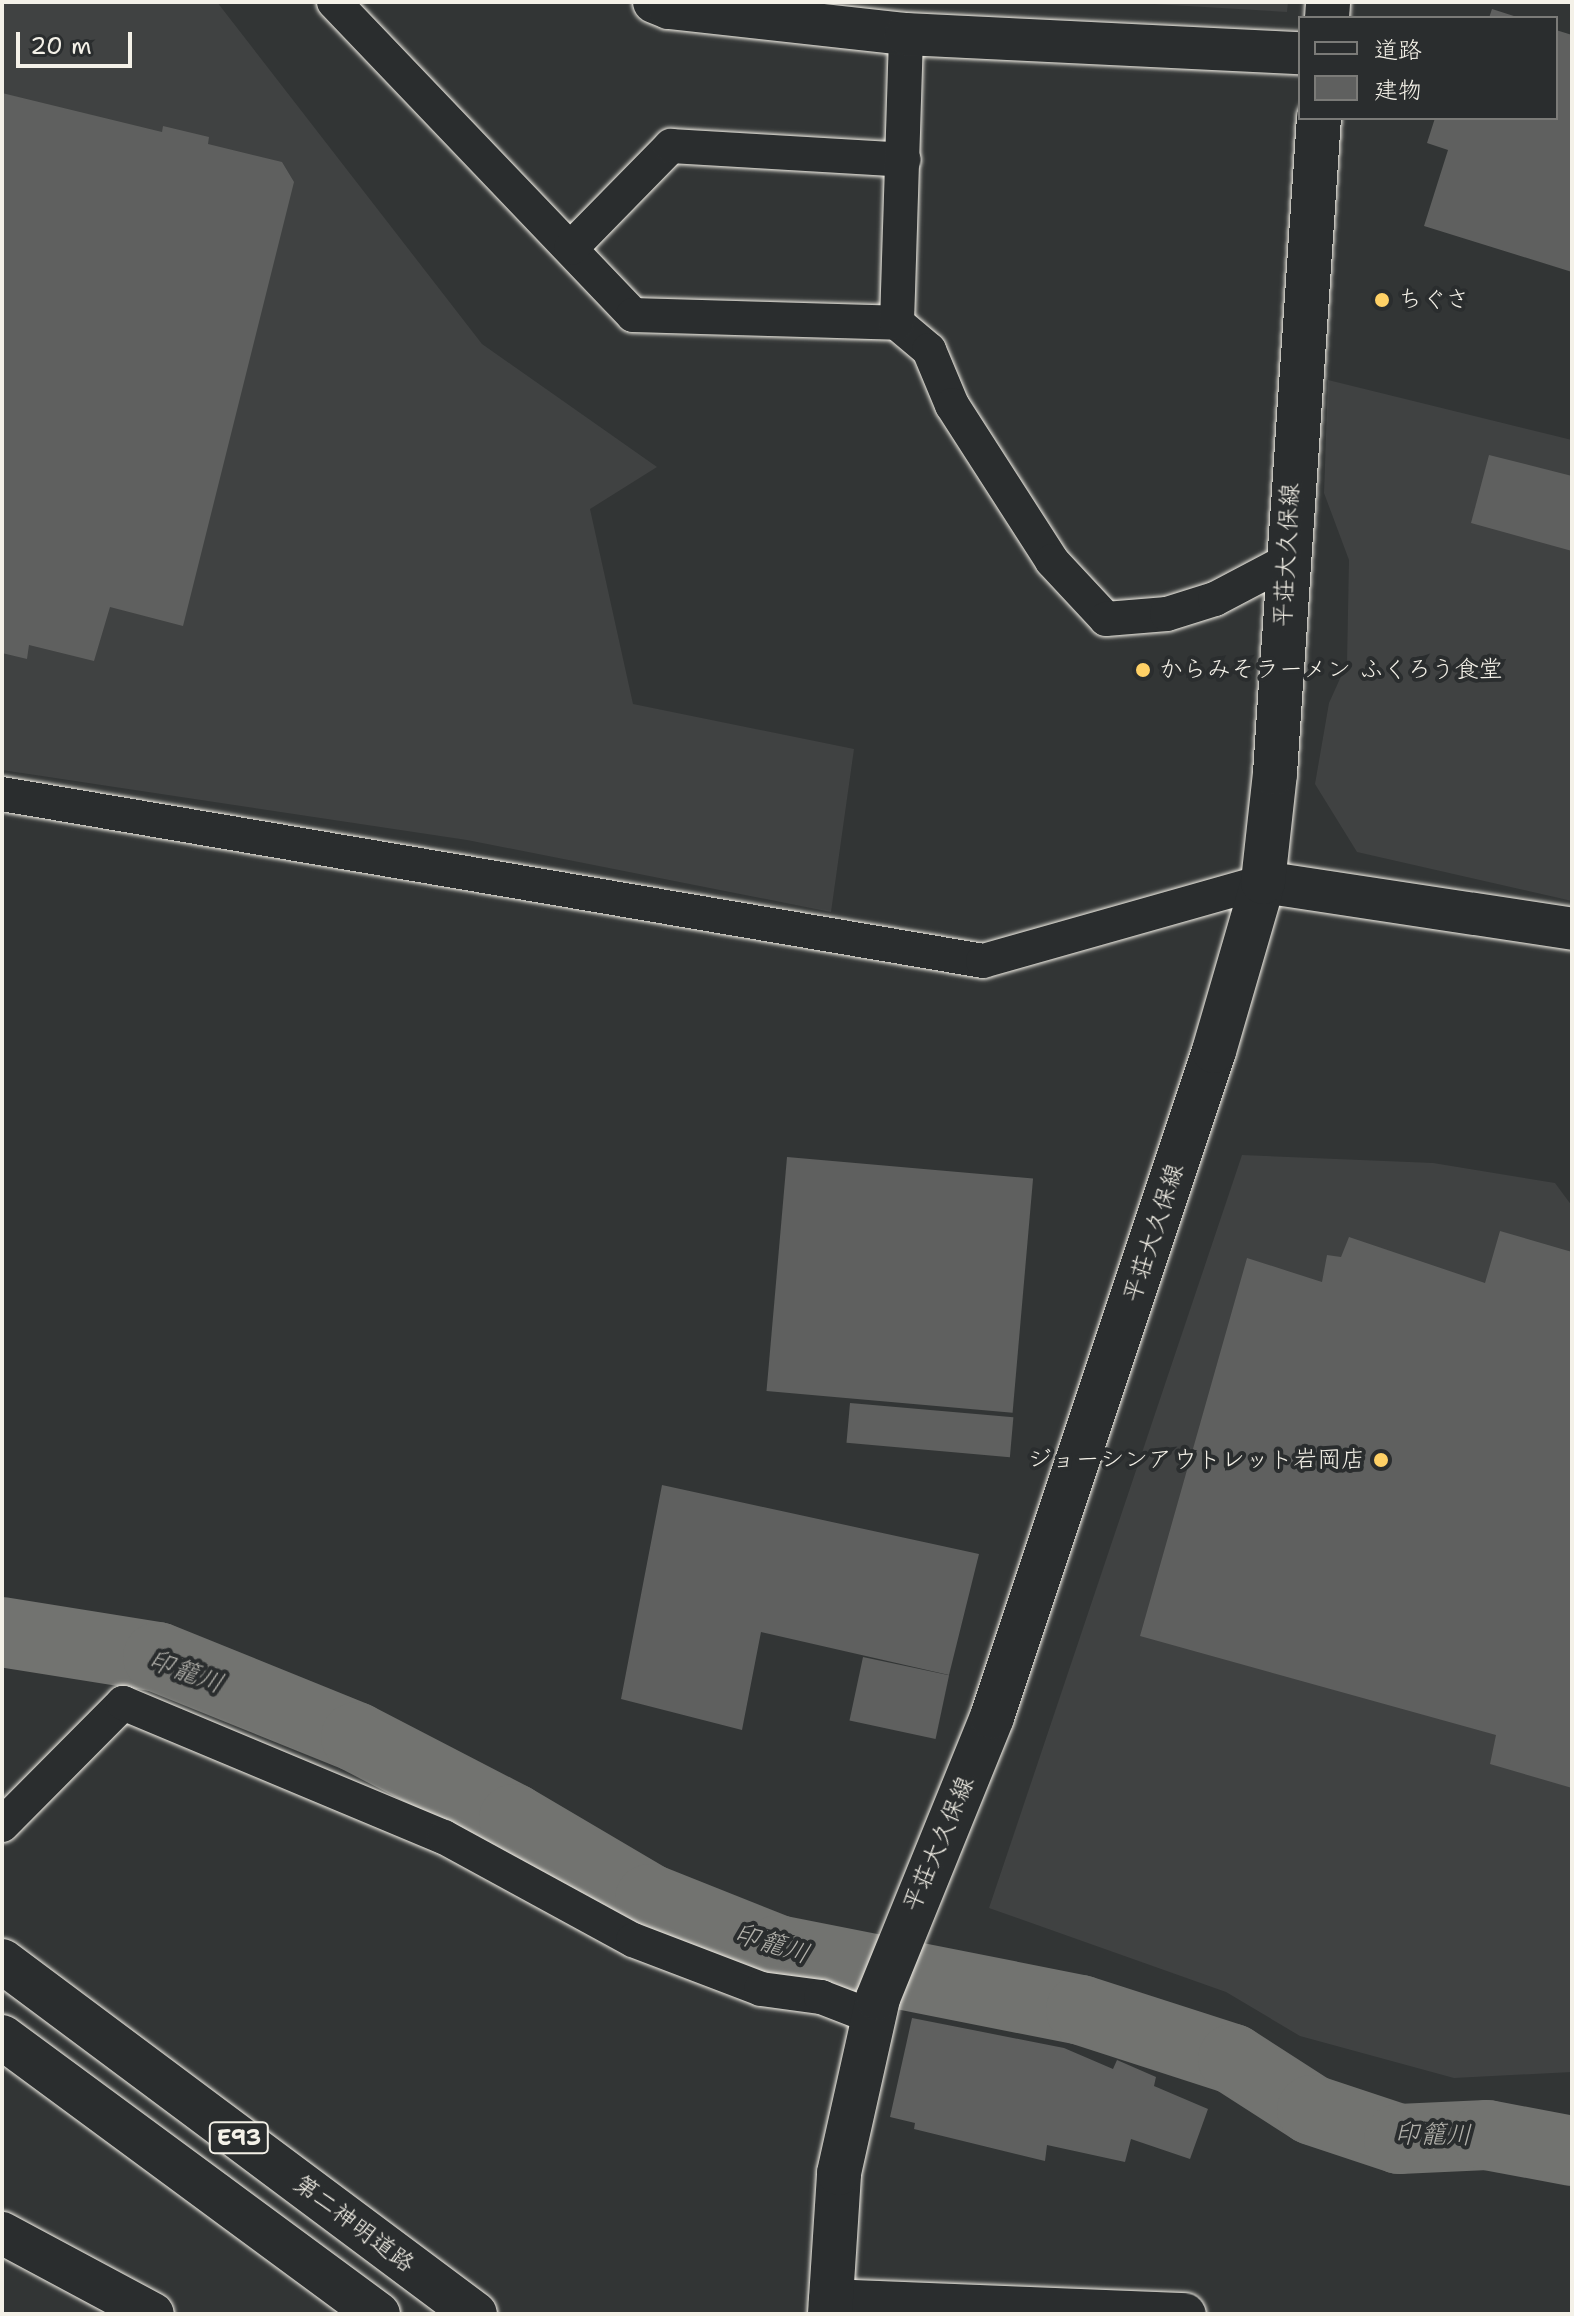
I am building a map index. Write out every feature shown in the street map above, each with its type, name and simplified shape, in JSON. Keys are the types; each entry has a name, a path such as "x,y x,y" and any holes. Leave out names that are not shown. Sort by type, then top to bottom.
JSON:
{"main road":[{"name":"平荘大久保線","path":"830,2307 839,2173 876,2007 896,1947 992,1717 1214,1051 1263,882 1275,773 1319,120"},
{"name":"第二神明道路","path":"2,1961 475,2314"},
{"name":"E93","path":"2,2037 378,2314"}],"street":[{"path":"334,2 633,315 897,323 929,350 952,405 1052,561 1106,619 1167,614 1215,599 1287,561"},
{"path":"654,2 669,8 906,34 1298,53"},
{"path":"897,323 906,34"},
{"path":"571,248 671,146 904,160"},
{"path":"2,794 983,961 1263,882 1572,929"},
{"path":"2,1825 123,1703 444,1837 633,1940 761,1989 876,2007"},
{"path":"2,2233 153,2314"},
{"path":"830,2307 1185,2314"}],"shaded area":[{"path":"2,2 217,2 482,344 657,467 590,509 633,704 854,749 831,912 467,840 2,770"},
{"path":"1120,2 1288,2 1287,12"},
{"path":"1328,380 1572,440 1572,901 1357,852 1315,784 1329,703 1347,663 1349,560 1324,493"},
{"path":"1242,1155 1433,1163 1555,1183 1572,1206 1572,2072 1454,2078 1300,2036 1226,1992 989,1908"}],"building":[{"path":"1492,9 1514,16 1490,16"},
{"path":"1558,31 1572,35 1572,272 1424,226 1448,150 1427,143 1434,120 1558,120"},
{"path":"2,93 162,132 163,126 209,137 208,144 282,162 294,182 183,626 110,607 94,661 29,645 27,659 2,653"},
{"path":"1489,455 1572,476 1572,551 1471,523"},
{"path":"787,1157 1033,1179 1013,1413 767,1391"},
{"name":"ジョーシンアウトレット岩岡店","path":"1500,1231 1572,1252 1572,1788 1490,1764 1496,1735 1140,1636 1247,1258 1322,1282 1327,1255 1341,1257 1349,1237 1485,1283"},
{"path":"850,1403 1013,1417 1010,1457 847,1443"},
{"path":"662,1485 979,1554 949,1675 761,1632 742,1730 621,1699"},
{"path":"863,1657 949,1675 936,1739 849,1721"},
{"path":"912,2018 1064,2048 1113,2069 1117,2060 1156,2077 1154,2086 1208,2109 1190,2159 1131,2139 1125,2162 1047,2145 1045,2161 914,2129 915,2123 890,2117"}],"waterway":[{"name":"印籠川","path":"2,1632 158,1657 356,1737 514,1819 650,1899 778,1950 1081,2010 1233,2059 1312,2110 1399,2139 1487,2135 1572,2151"}],"place":[{"name":"ちぐさ","path":"1382,300"},
{"name":"からみそラーメン ふくろう食堂","path":"1143,670"},
{"name":"ジョーシンアウトレット岩岡店","path":"1381,1460"}]}
